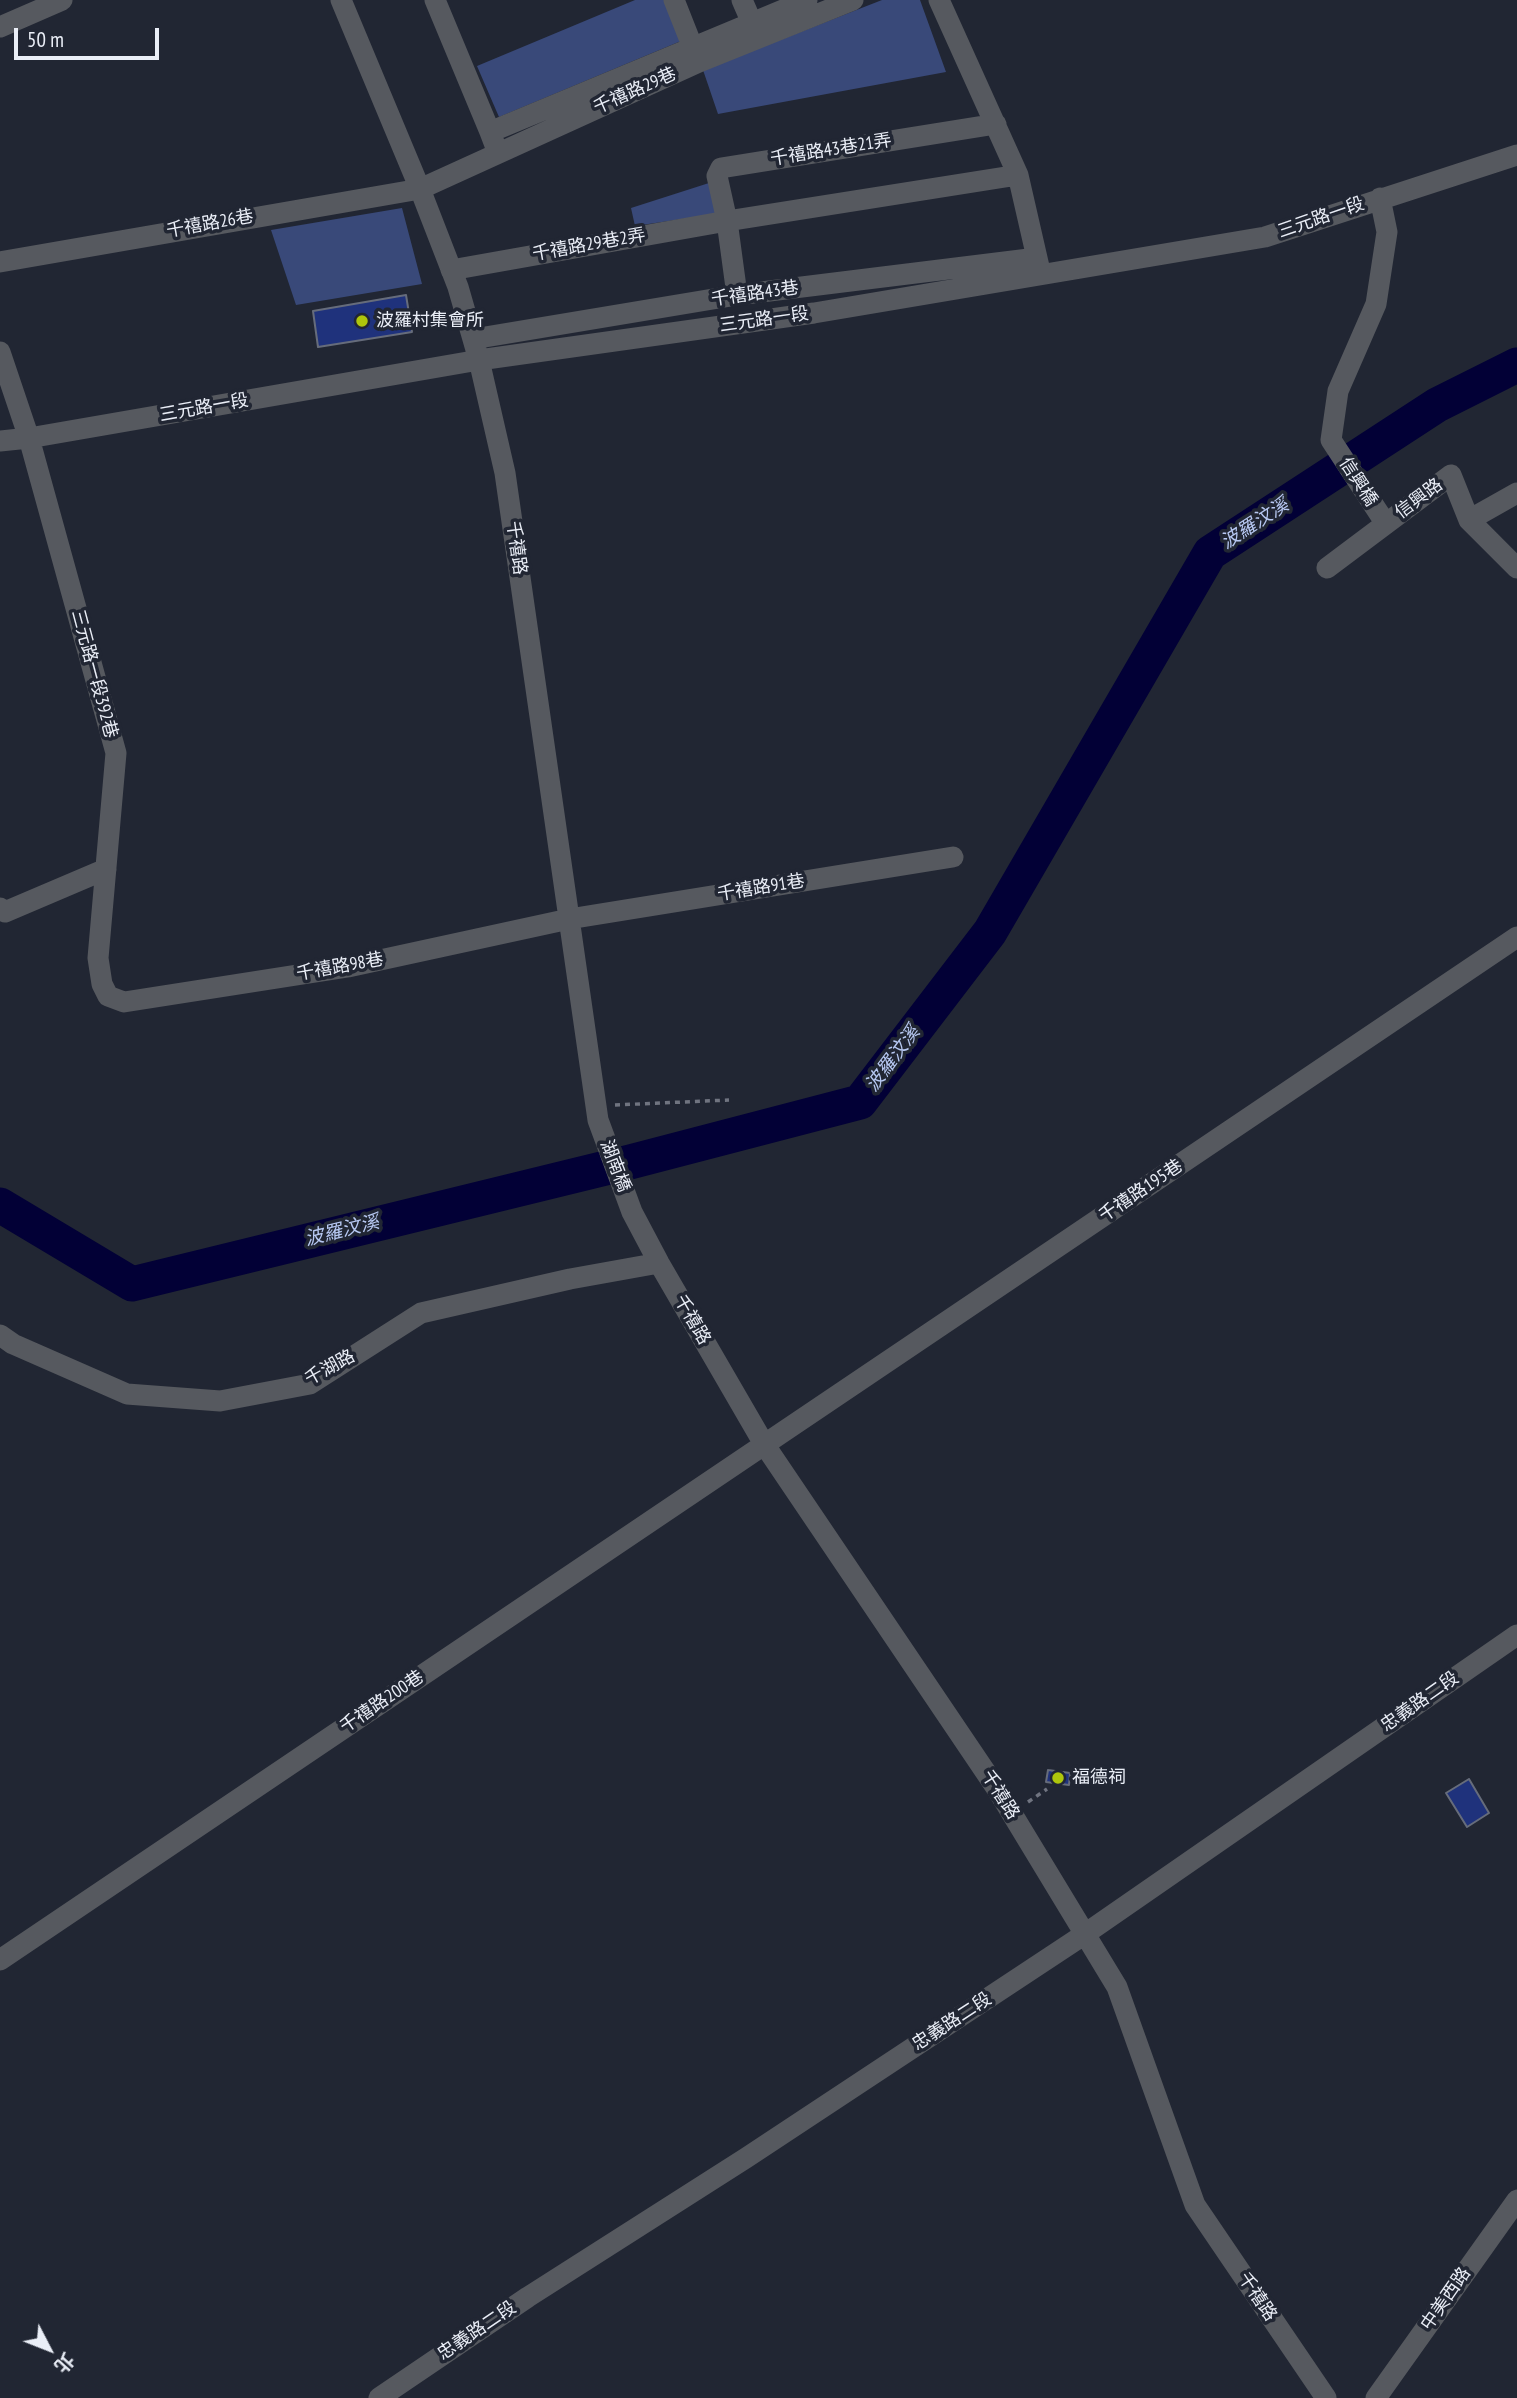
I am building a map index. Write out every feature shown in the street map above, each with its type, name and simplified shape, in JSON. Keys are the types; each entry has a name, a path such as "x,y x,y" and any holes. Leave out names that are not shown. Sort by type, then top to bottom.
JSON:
{"street":[{"path":"0,27 62,0"},
{"name":"千禧路","path":"341,0 451,270 479,360 505,473 597,1113"},
{"path":"436,0 498,153"},
{"path":"674,0 693,48"},
{"path":"742,0 752,23"},
{"path":"490,132 806,0"},
{"name":"千禧路29巷","path":"420,189 699,62 853,0"},
{"path":"939,0 1018,175 1040,267"},
{"name":"千禧路43巷21弄","path":"737,295 727,221 717,176 721,168 996,124"},
{"name":"三元路一段","path":"0,441 479,360 814,313 1040,267 1265,237 1517,155"},
{"path":"727,221 1018,175"},
{"name":"千禧路26巷","path":"0,262 420,189"},
{"name":"信興橋","path":"1380,198 1387,232 1376,304 1339,391 1331,440 1385,524"},
{"name":"千禧路29巷2弄","path":"451,270 727,221"},
{"name":"千禧路43巷","path":"473,339 737,295 1040,267"},
{"name":"三元路一段392巷","path":"0,352 29,438 116,754 98,958 102,984 108,996"},
{"name":"信興路","path":"1327,568 1451,475 1469,520 1517,568"},
{"path":"1469,520 1517,493"},
{"name":"千禧路91巷","path":"569,919 953,858"},
{"path":"0,908 5,912 106,869"},
{"name":"千禧路98巷","path":"108,996 124,1002 348,967 569,919"},
{"name":"千禧路195巷","path":"764,1444 1517,937"},
{"name":"湖南橋","path":"597,1113 632,1212"},
{"name":"千禧路","path":"632,1212 764,1444 997,1789 1117,1987 1195,2205 1326,2398"},
{"name":"千湖路","path":"0,1335 13,1344 127,1394 220,1401 310,1384 421,1313 570,1279 659,1263"},
{"name":"千禧路200巷","path":"0,1960 764,1444"},
{"name":"忠義路二段","path":"379,2398 528,2297 746,2158 1085,1934 1517,1634"},
{"name":"中美西路","path":"1376,2398 1517,2200"}],"path":[{"path":"597,1113 729,1100"}],"shaded area":[{"path":"635,0 664,0 681,41 499,117 477,66"},
{"path":"882,0 920,0 946,72 718,114 703,70"},
{"path":"709,183 716,214 635,226 631,208"},
{"path":"402,208 422,284 296,305 271,230"}],"building":[{"name":"波羅村集會所","path":"406,295 412,332 318,347 313,311"},
{"name":"福德祠","path":"1048,1770 1070,1773 1069,1785 1046,1782"},
{"path":"1469,1779 1489,1813 1467,1827 1446,1793"}],"waterway":[{"name":"波羅汶溪","path":"0,1205 132,1284 630,1162 860,1102 990,932 1210,553 1437,405 1517,365"}],"place":[{"name":"波羅村集會所","path":"362,321"},
{"name":"福德祠","path":"1058,1778"}]}
